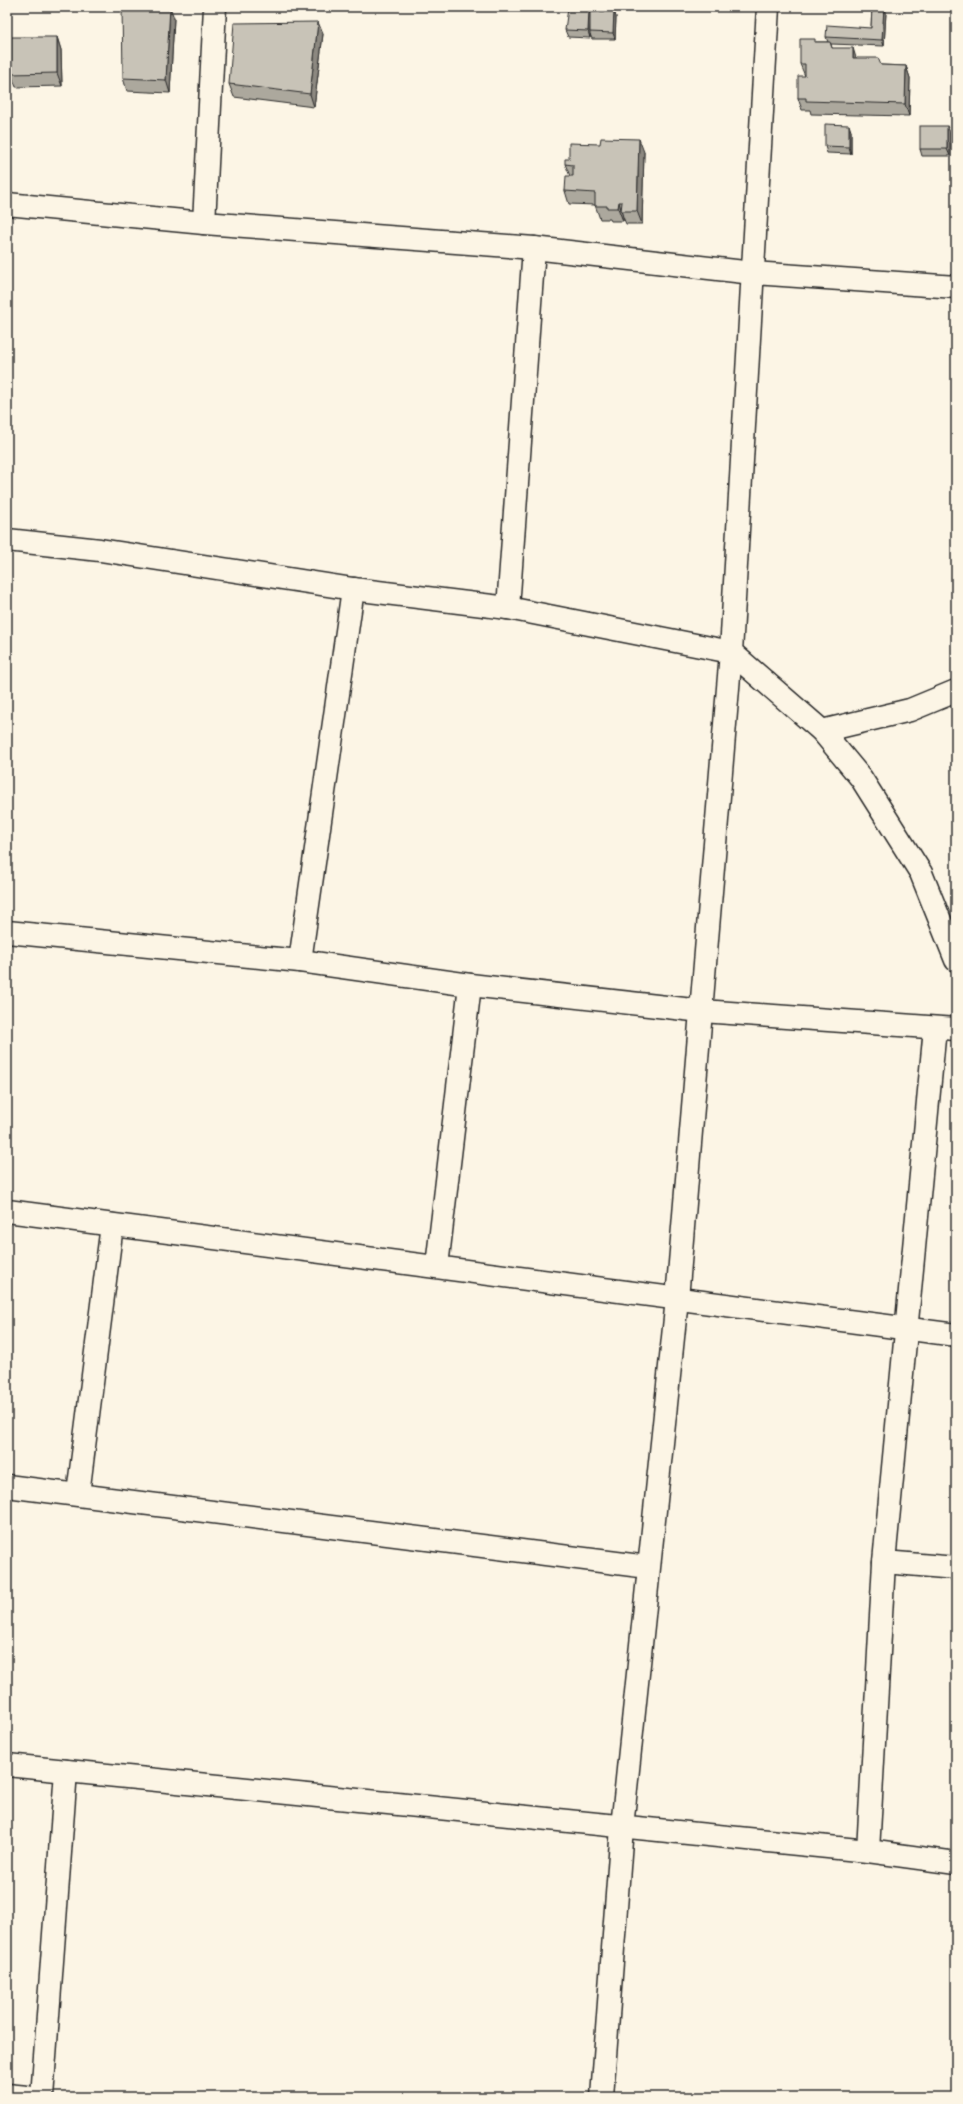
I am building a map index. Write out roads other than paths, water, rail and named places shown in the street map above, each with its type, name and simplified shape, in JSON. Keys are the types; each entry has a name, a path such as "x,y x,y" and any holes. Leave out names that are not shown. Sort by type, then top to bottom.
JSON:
{"street":[{"path":"204,223 216,7"},
{"path":"602,2097 622,1827 677,1299 731,652 768,7"},
{"path":"7,204 204,223 534,248 753,273 956,287"},
{"path":"508,608 534,248"},
{"path":"7,540 108,551 353,589 508,608 731,652 822,731 861,778 921,873 956,960"},
{"path":"300,961 353,589"},
{"path":"910,710 956,691"},
{"path":"822,731 956,700"},
{"path":"7,932 300,961 470,985 702,1011 946,1028 907,1329 884,1562 868,1851"},
{"path":"437,1266 470,985"},
{"path":"7,1211 956,1335"},
{"path":"78,1494 112,1225"},
{"path":"7,1486 648,1567"},
{"path":"884,1562 956,1568"},
{"path":"7,1765 868,1851 956,1863"},
{"path":"42,2097 66,1771"},
{"path":"7,2095 27,2097"}]}
